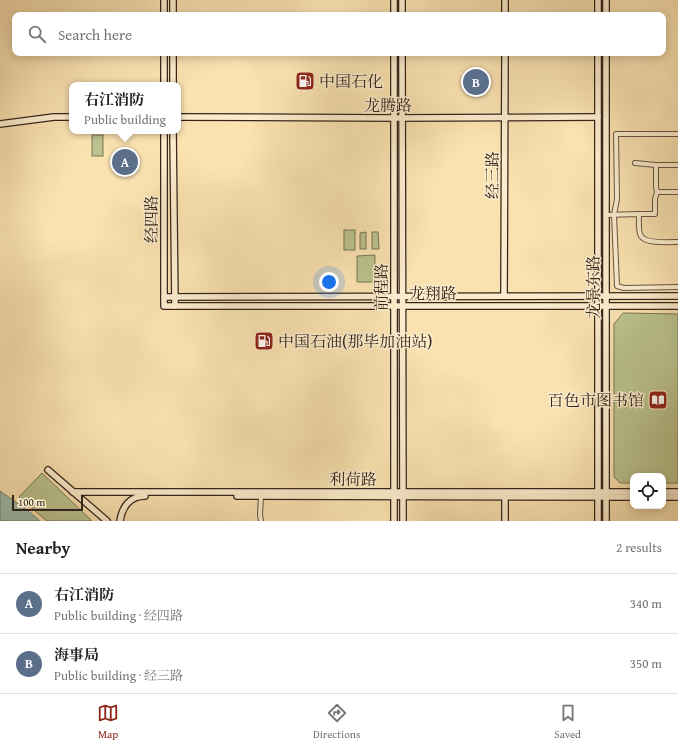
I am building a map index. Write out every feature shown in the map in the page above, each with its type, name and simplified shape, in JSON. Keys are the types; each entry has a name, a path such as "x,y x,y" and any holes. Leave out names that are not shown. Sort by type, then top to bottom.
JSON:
{"main road":[{"path":"164,0 164,12"},
{"path":"173,0 173,12"},
{"path":"394,0 394,12"},
{"path":"402,0 402,12"},
{"path":"505,0 505,12"},
{"path":"598,0 598,12"},
{"path":"606,0 606,12"},
{"path":"164,56 164,82"},
{"path":"173,56 173,82"},
{"name":"前程路","path":"394,56 394,521"},
{"name":"前程路","path":"402,56 403,521"},
{"name":"经三路","path":"504,296 505,56"},
{"name":"龙景东路","path":"598,56 598,521"},
{"name":"龙景东路","path":"606,56 606,521"},
{"path":"0,124 54,117 69,117"},
{"name":"龙腾路","path":"181,117 598,117"},
{"name":"经四路","path":"164,134 164,306"},
{"name":"经四路","path":"173,134 175,306"},
{"name":"龙翔路","path":"164,297 678,296"},
{"name":"龙翔路","path":"164,306 678,306"},
{"path":"48,470 107,521"},
{"name":"利荷路","path":"73,492 606,495 630,497"},
{"name":"利荷路","path":"606,495 630,492"},
{"path":"666,492 678,492"},
{"name":"利荷路","path":"120,521 124,506 133,497 140,496 394,494"},
{"name":"利荷路","path":"403,494 506,497 598,495"},
{"path":"506,497 506,521"},
{"path":"666,497 678,497"}],"street":[{"path":"678,134 616,134 617,199 614,215 617,286 624,288 678,287"},
{"path":"635,163 656,165 678,164"},
{"path":"606,215 655,214 655,199 657,192 656,165"},
{"path":"657,192 678,192"},
{"path":"639,214 641,237 649,241 678,242"},
{"path":"261,496 261,521"}],"green space":[{"path":"92,135 103,135 103,156 92,156"},
{"path":"344,230 355,230 355,250 344,250"},
{"path":"366,232 366,249 360,249 360,233"},
{"path":"372,232 378,232 379,249 372,249"},
{"path":"375,255 375,282 357,282 357,256"},
{"path":"623,313 678,314 678,483 666,483 666,473 630,473 630,483 620,483 614,477 614,324"},
{"path":"42,473 92,521 47,521 19,497"}],"shaded area":[{"path":"0,491 27,510 40,521 0,521"}],"place":[{"name":"中国石化","path":"305,81"},
{"name":"海事局","path":"476,82"},
{"name":"右江消防","path":"125,162"},
{"name":"中国石油(那毕加油站)","path":"264,341"},
{"name":"百色市图书馆","path":"658,400"}]}
